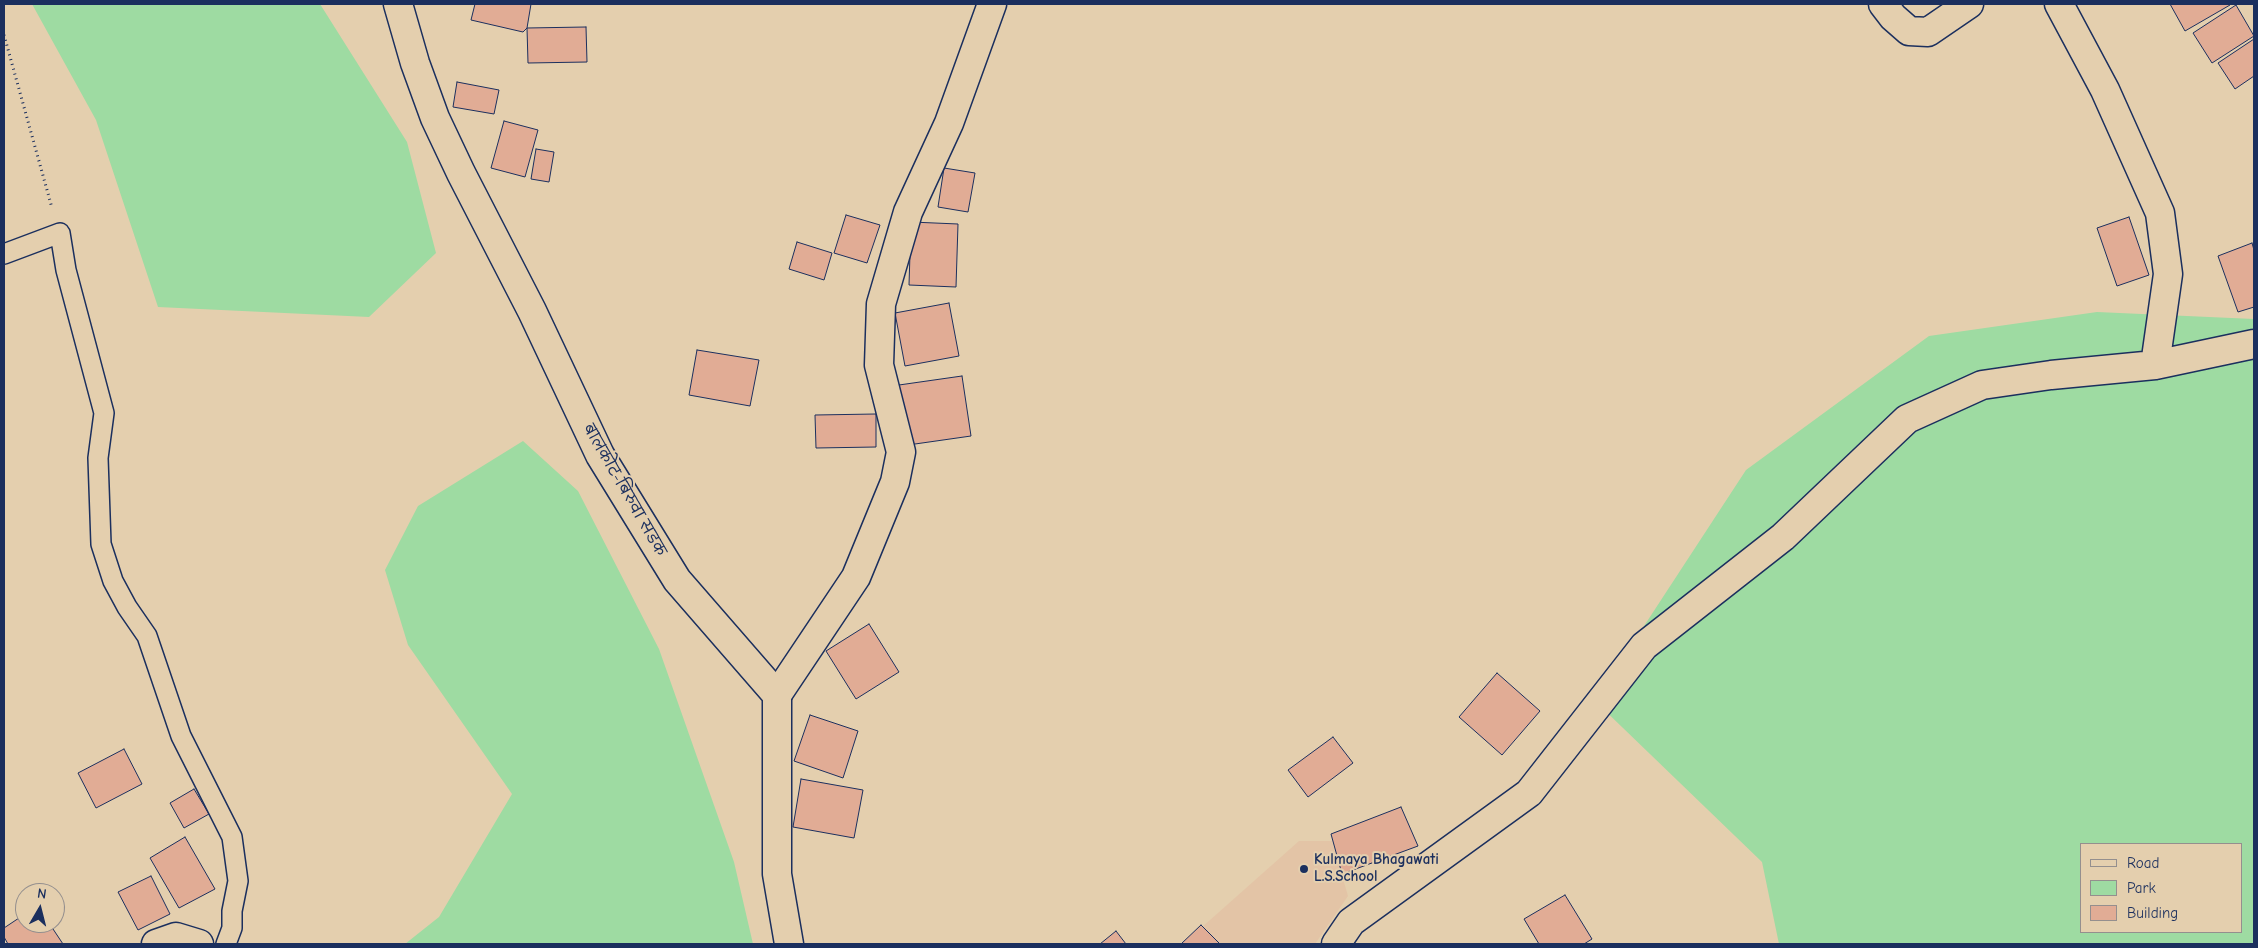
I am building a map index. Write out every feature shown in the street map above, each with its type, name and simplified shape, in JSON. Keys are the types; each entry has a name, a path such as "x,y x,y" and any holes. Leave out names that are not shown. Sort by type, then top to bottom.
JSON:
{"street":[{"name":"बालकोट-बिरुवा सडक","path":"398,4 415,63 435,118 532,311 600,454 677,580 777,695"},
{"path":"789,944 777,874 777,695 856,577 895,482 902,452 879,365 881,304 908,212 949,123 992,4"},
{"path":"1884,4 1909,31 1928,32 1969,4"},
{"path":"2059,4 2105,90 2160,213 2168,274 2155,365"},
{"path":"1336,944 1351,922 1530,793 1644,646 1783,537 1907,419 1982,385 2155,365 2254,344"},
{"path":"156,944 176,937 199,944"}],"lane":[{"path":"4,254 60,233 66,270 104,413 98,458 101,544 113,581 127,607 147,636 181,736 232,837 238,881 232,911 232,928 226,944"}],"path":[{"path":"4,35 60,233"}],"shaded area":[{"name":"Kulmaya Bhagawati L.S.School","path":"1299,841 1332,841 1348,896 1315,944 1183,944"}],"green space":[{"path":"32,4 320,4 407,142 436,253 369,317 158,307 96,120"},
{"path":"2097,312 2254,319 2254,944 1779,944 1762,862 1595,701 1746,470 1929,336"},
{"path":"523,441 578,491 659,649 734,862 753,944 405,944 439,917 512,794 408,645 385,570 418,506"}],"building":[{"path":"475,4 531,4 527,28 523,32 471,20"},
{"path":"2170,4 2230,4 2230,5 2185,31"},
{"path":"2236,5 2254,36 2212,63 2193,33"},
{"path":"586,27 587,62 528,63 527,28"},
{"path":"2254,39 2254,76 2235,89 2218,63"},
{"path":"457,82 499,90 494,114 453,107"},
{"path":"504,121 538,130 525,177 491,168"},
{"path":"536,149 554,152 549,182 531,179"},
{"path":"944,168 975,173 968,212 938,207"},
{"path":"846,215 880,225 867,263 834,253"},
{"path":"2129,217 2149,275 2117,286 2097,228"},
{"path":"911,222 958,224 956,287 909,285"},
{"path":"797,242 832,253 824,280 789,269"},
{"path":"2252,243 2254,250 2254,307 2238,312 2218,256"},
{"path":"949,303 959,356 905,366 895,313"},
{"path":"697,350 759,360 750,406 689,395"},
{"path":"962,376 971,436 908,445 899,385"},
{"path":"876,414 876,447 816,448 815,415"},
{"path":"869,624 899,672 856,699 826,651"},
{"path":"1497,673 1540,711 1502,755 1459,717"},
{"path":"810,715 858,731 843,778 794,761"},
{"path":"1333,737 1353,763 1308,797 1288,770"},
{"path":"124,749 142,784 96,808 78,773"},
{"path":"801,779 863,790 854,838 793,827"},
{"path":"194,789 209,814 184,828 170,803"},
{"path":"1401,807 1418,846 1342,874 1331,834"},
{"path":"185,837 215,889 179,908 150,858"},
{"path":"151,876 170,914 138,930 118,892"},
{"path":"1565,895 1592,939 1584,944 1539,944 1524,919"},
{"path":"15,921 15,933 56,933 63,944 8,944 4,937 4,928"},
{"path":"1201,925 1220,944 1181,944"},
{"path":"1116,931 1126,944 1100,944"}],"place":[{"name":"Kulmaya Bhagawati L.S.School","path":"1304,869"}]}
